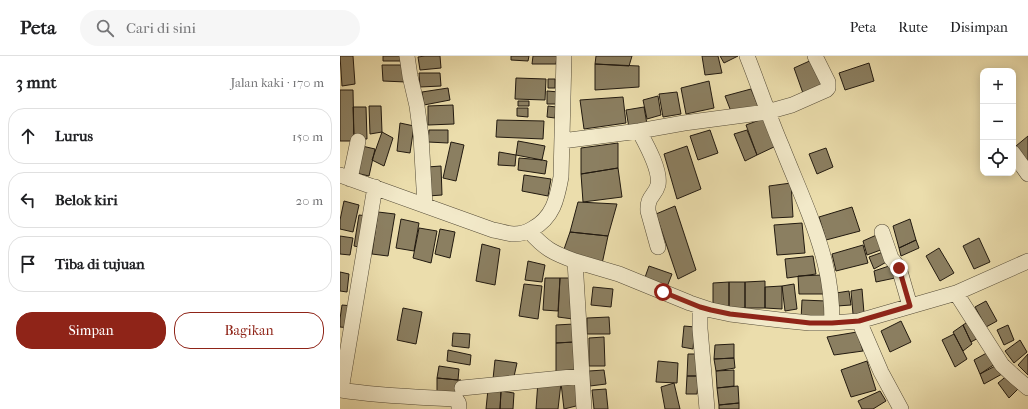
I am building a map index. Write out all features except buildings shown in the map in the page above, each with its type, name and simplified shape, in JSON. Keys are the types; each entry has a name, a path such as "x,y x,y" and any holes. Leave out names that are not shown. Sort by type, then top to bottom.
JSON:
{"street":[{"path":"407,56 417,106 421,136 425,205"},
{"path":"358,141 345,177 499,231 520,234 529,231 543,223 550,213 558,194 561,177 564,56"},
{"path":"747,56 821,249 830,293 832,323"},
{"path":"562,141 768,112 800,103 828,88 828,82 814,56"},
{"path":"640,131 654,160 659,180 658,186 648,205 648,211 658,247"},
{"path":"1016,157 1028,174"},
{"path":"375,187 340,390 384,396 456,399 458,401 459,409"},
{"path":"529,231 546,248 558,254 575,261 619,274 700,307 737,315 810,323 859,321 956,293 1028,261"},
{"path":"882,232 891,258 899,268 910,306"},
{"path":"575,261 584,409"},
{"path":"956,293 1002,365 1028,388"},
{"path":"700,307 700,329 707,409"},
{"path":"859,321 879,366 901,409"},
{"path":"462,388 582,376"}],"route":[{"path":"663,292 700,307 730,314 810,323 859,321 910,306 899,268"}]}
